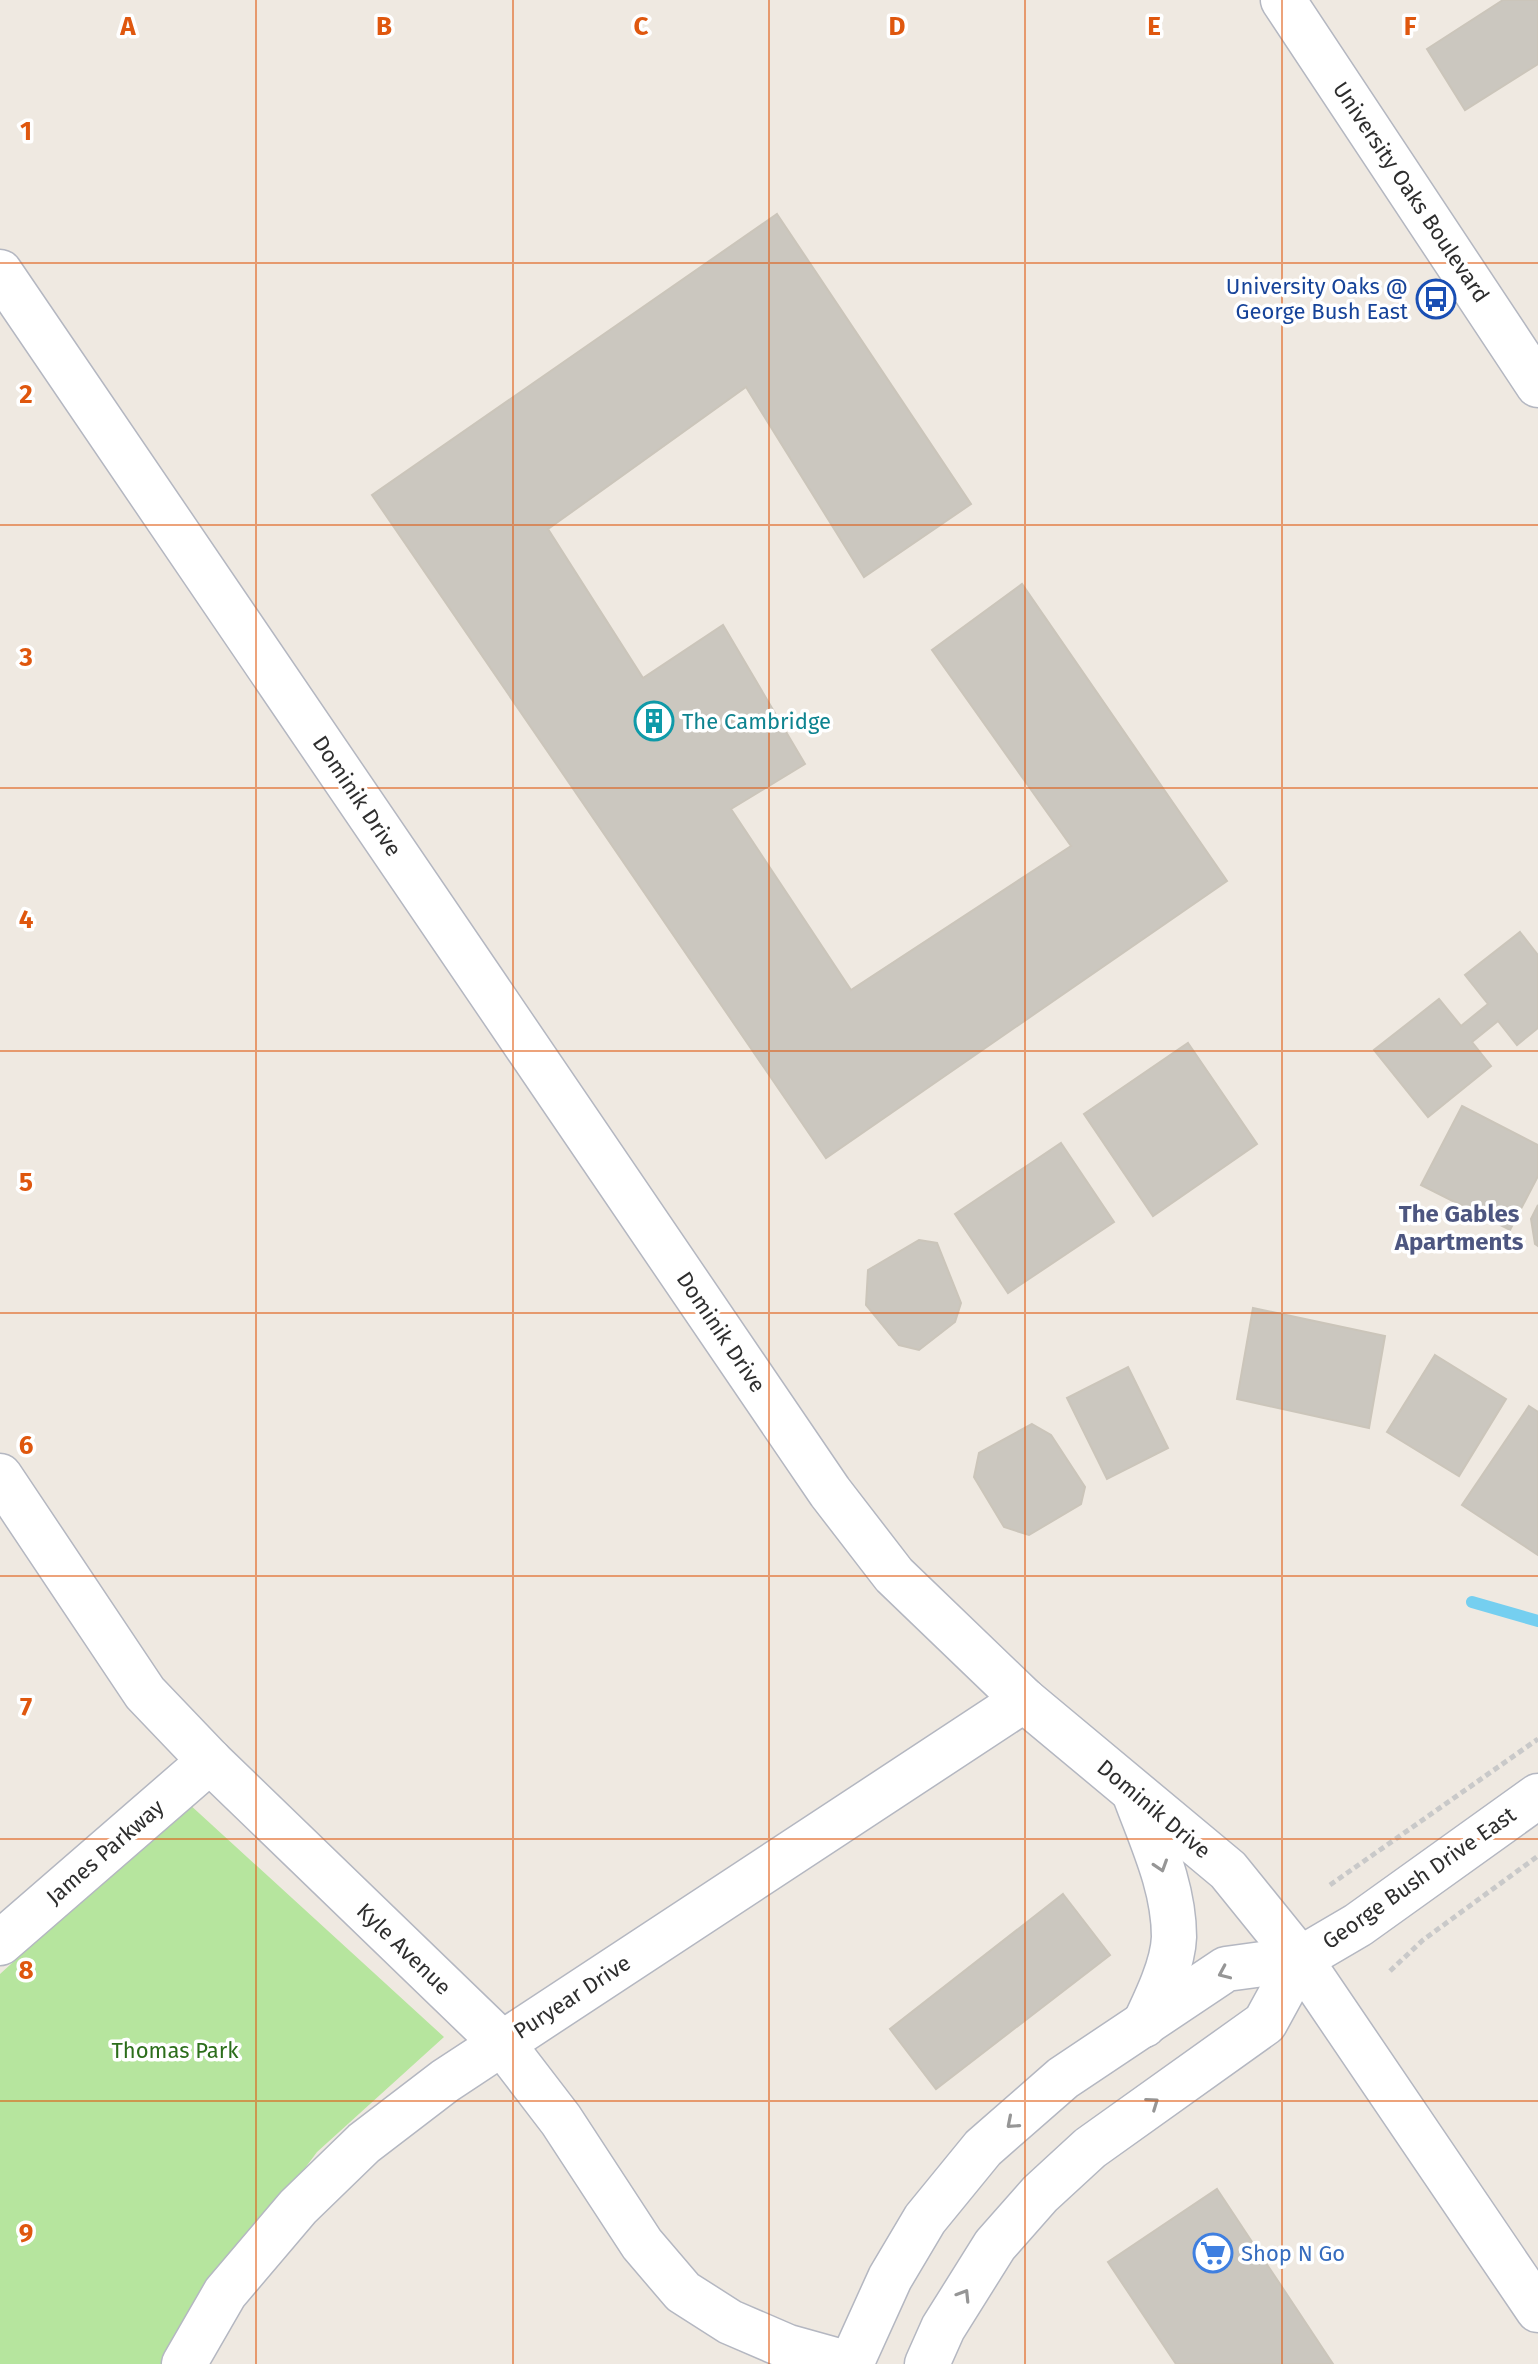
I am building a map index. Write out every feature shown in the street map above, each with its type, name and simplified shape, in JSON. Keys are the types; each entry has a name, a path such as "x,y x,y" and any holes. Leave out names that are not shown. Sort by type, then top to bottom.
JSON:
{"street":[{"name":"University Oaks Boulevard","path":"1283,0 1538,385"},
{"name":"Dominik Drive","path":"0,272 830,1492 894,1575 1024,1700 1228,1870 1300,1959 1538,2310"},
{"name":"Kyle Avenue","path":"0,1476 145,1693 210,1761 502,2043 561,2120 642,2244 683,2292 730,2322 788,2347 850,2364"},
{"name":"Puryear Drive","path":"184,2364 225,2293 298,2207 364,2143 445,2081 1024,1700"},
{"name":"James Parkway","path":"0,1943 210,1761"},
{"path":"1134,1793 1165,1872 1174,1939 1162,1987 1144,2025"},
{"name":"George Bush Drive East","path":"850,2364 890,2278 925,2219 983,2148 1063,2078 1226,1969 1300,1959 1358,1925 1538,1796"},
{"name":"George Bush Drive East","path":"927,2364 943,2328 995,2245 1040,2194 1090,2148 1265,2023 1300,1959"}],"path":[{"path":"1330,1885 1538,1739"},
{"path":"1390,1971 1423,1940 1538,1856"}],"green space":[{"name":"Thomas Park","path":"188,1803 444,2037 317,2152 201,2308 168,2364 0,2364 0,1974"}],"building":[{"path":"1503,0 1538,0 1538,64 1465,110 1427,49"},
{"name":"The Cambridge","path":"777,214 971,504 864,577 746,387 548,529 643,678 723,625 805,764 731,809 851,990 1071,846 932,650 1022,584 1227,881 826,1158 372,495"},
{"path":"1520,932 1538,955 1538,1028 1517,1045 1498,1021 1472,1042 1491,1066 1428,1117 1374,1050 1439,999 1461,1026 1488,1004 1465,975"},
{"path":"1188,1043 1257,1144 1153,1216 1084,1114"},
{"path":"1462,1106 1538,1145 1538,1176 1510,1230 1421,1185"},
{"path":"1061,1143 1114,1222 1008,1293 955,1214"},
{"path":"1538,1205 1538,1246 1535,1244 1531,1219"},
{"path":"919,1240 937,1243 961,1303 955,1322 919,1350 899,1345 866,1305 868,1270"},
{"path":"1253,1308 1385,1336 1369,1428 1237,1399"},
{"path":"1435,1355 1506,1399 1459,1476 1387,1432"},
{"path":"1128,1367 1168,1448 1107,1479 1067,1398"},
{"path":"1529,1406 1538,1412 1538,1555 1462,1505"},
{"path":"1032,1424 1051,1435 1085,1487 1081,1504 1029,1535 1004,1527 974,1477 979,1453"},
{"path":"1063,1894 1110,1955 936,2089 890,2029"},
{"path":"1217,2189 1333,2364 1176,2364 1108,2262"}],"waterway":[{"path":"1472,1602 1538,1621"}],"place":[{"name":"University Oaks @ George Bush East","path":"1436,299"},
{"name":"The Cambridge","path":"654,721"},
{"name":"Shop N Go","path":"1213,2253"}],"district":[{"name":"The Gables Apartments","path":"1459,1228"}]}
